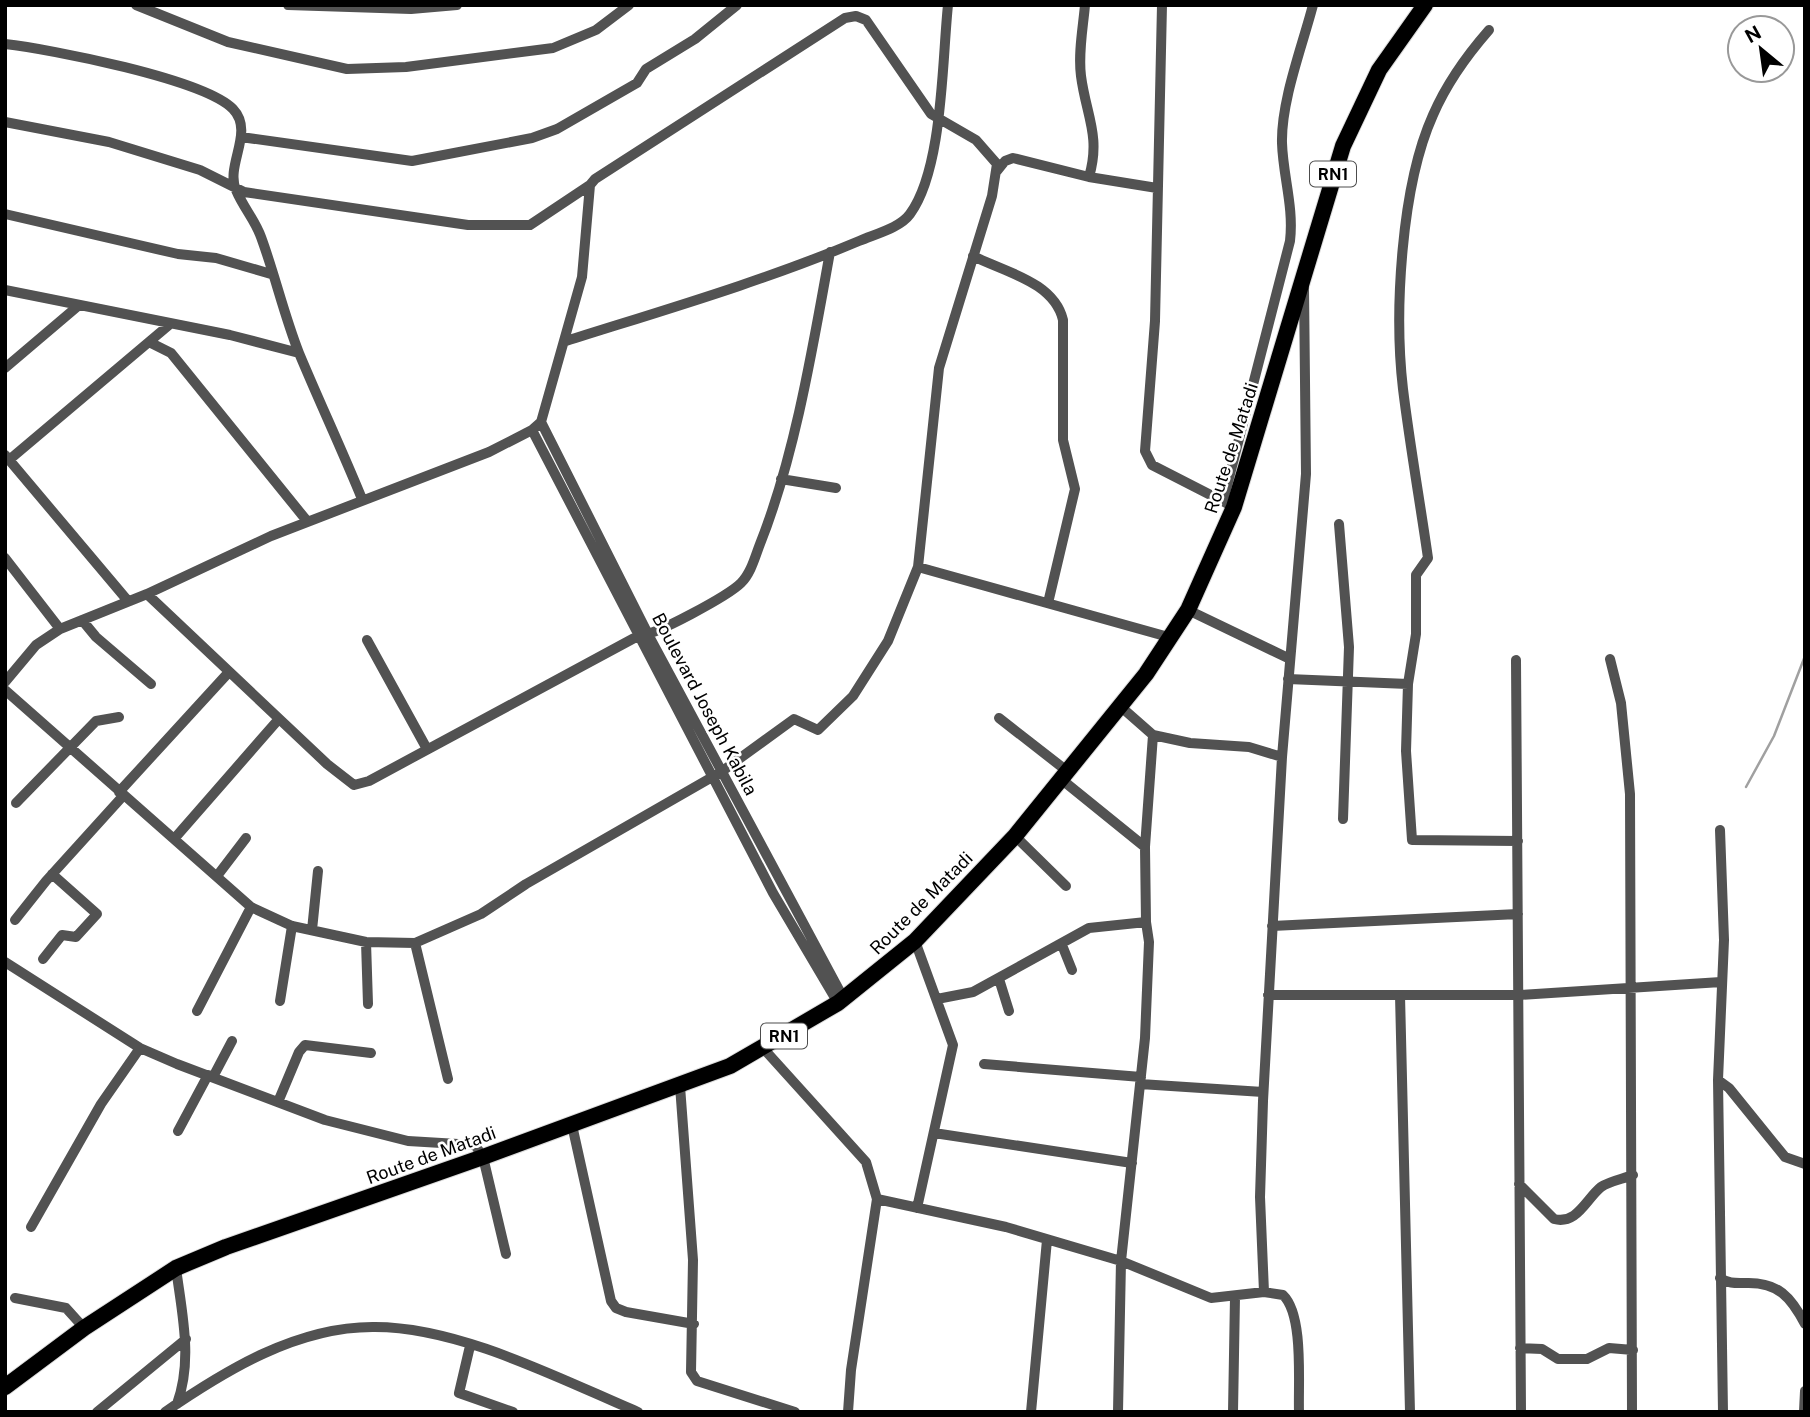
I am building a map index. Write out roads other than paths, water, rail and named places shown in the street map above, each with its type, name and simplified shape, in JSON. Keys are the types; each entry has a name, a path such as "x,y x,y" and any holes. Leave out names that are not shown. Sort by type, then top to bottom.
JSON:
{"highway":[{"name":"Route de Matadi","path":"5,1387 84,1328 176,1268 226,1247 680,1086 763,1048 841,1001 915,941 1014,836 1120,706 1172,638 1188,610 1229,504 1304,274 1329,187 1359,109 1390,54 1425,5"}],"street":[{"path":"136,5 228,42 347,69 406,67 553,48 596,30 629,5"},
{"path":"295,6 423,9 457,5"},
{"path":"241,137 412,162 531,138 557,129 637,83 646,69 695,39 737,5"},
{"path":"566,341 735,288 892,227 909,215 922,191 938,116 948,5"},
{"path":"1085,5 1081,75 1095,131 1094,158 1089,177"},
{"path":"1162,5 1155,321 1144,451 1152,465 1229,504 1290,241 1292,212 1284,159 1284,124 1312,5"},
{"path":"5,136 9,123 109,142 200,170 234,188 424,220 512,226 537,222 595,179 845,18 856,16 866,20 931,114 976,140 997,164 939,368 918,567 888,641 853,696 818,730 794,719 717,774 526,884 481,914 415,943 366,943 292,926 251,907 5,690"},
{"path":"1489,30 1474,47 1433,114 1416,167 1402,270 1403,389 1428,558 1416,575 1416,634 1408,684 1406,751 1412,840 1518,841"},
{"path":"5,44 109,63 205,91 235,110 239,116 241,137 234,188 261,236 271,274 299,353 362,499"},
{"path":"997,171 1005,161 1013,158 1089,177 1157,188"},
{"path":"5,681 36,645 60,629 147,594 307,521 489,452 532,430 541,422 582,277 590,185"},
{"path":"5,214 178,254 216,258 271,274"},
{"path":"147,594 278,719 354,785 369,781 741,583 751,569 771,517 809,366 830,252"},
{"path":"973,256 1034,285 1057,302 1063,320 1063,440 1075,489 1048,603"},
{"path":"1264,1292 1260,1197 1263,1092 1282,758 1306,474 1304,274"},
{"path":"5,290 169,325 230,335 299,353"},
{"path":"5,368 78,306"},
{"path":"128,601 7,458 169,325"},
{"path":"149,342 172,353 307,521"},
{"name":"Boulevard Joseph Kabila","path":"541,422 644,636"},
{"name":"Boulevard Joseph Kabila","path":"532,430 841,1001"},
{"path":"781,479 836,488"},
{"path":"1339,524 1349,635 1343,819"},
{"path":"5,558 60,629"},
{"path":"918,567 1172,638"},
{"path":"1188,610 1290,659"},
{"path":"82,620 96,637 151,684"},
{"path":"367,640 427,749"},
{"path":"1611,659 1621,703 1630,794 1632,1412"},
{"path":"1516,660 1521,1412"},
{"path":"15,920 229,672"},
{"path":"1288,678 1408,684"},
{"path":"1120,706 1153,735 1189,743 1249,747 1282,758"},
{"path":"16,803 96,722 120,717"},
{"path":"999,718 1145,846"},
{"path":"174,839 278,719"},
{"path":"1118,1412 1121,1261 1140,1081 1150,943 1146,922 1145,846 1153,735"},
{"path":"1720,830 1724,940 1718,1080 1723,1412"},
{"path":"1014,836 1066,886"},
{"path":"217,876 246,838"},
{"path":"312,930 318,871"},
{"path":"43,959 62,935 76,937 97,914 52,874"},
{"path":"197,1012 251,907"},
{"path":"1272,926 1518,914"},
{"path":"937,999 973,992 1089,928 1146,922"},
{"path":"280,1001 292,926"},
{"path":"915,941 953,1045 917,1208"},
{"path":"366,943 368,1004"},
{"path":"415,943 448,1079"},
{"path":"1062,945 1072,970"},
{"path":"5,962 140,1048 210,1076 325,1120 408,1141 475,1144 483,1157 506,1254"},
{"path":"999,979 1009,1011"},
{"path":"1268,995 1519,995 1721,982"},
{"path":"1400,995 1410,1412"},
{"path":"178,1131 232,1041"},
{"path":"278,1102 299,1052 305,1045 371,1052"},
{"path":"31,1227 101,1104 140,1048"},
{"path":"763,1048 872,1172 877,1199 851,1370 848,1412"},
{"path":"984,1064 1263,1092"},
{"path":"1718,1080 1729,1088 1785,1157 1805,1164"},
{"path":"680,1086 688,1160 694,1324 691,1372 697,1381 795,1412"},
{"path":"572,1125 611,1301 626,1312 694,1324"},
{"path":"934,1133 1132,1163"},
{"path":"1519,1184 1554,1219 1561,1221 1577,1214 1606,1184 1633,1175"},
{"path":"877,1199 1006,1227 1121,1261 1211,1298 1264,1292 1283,1295 1293,1308 1297,1337 1299,1412"},
{"path":"1031,1412 1047,1240"},
{"path":"176,1268 186,1339 183,1388 177,1404"},
{"path":"1720,1278 1730,1283 1766,1283 1778,1288 1795,1304 1805,1324"},
{"path":"1233,1412 1235,1297"},
{"path":"15,1298 65,1308 84,1328"},
{"path":"165,1412 231,1370 269,1352 336,1331 373,1327 449,1337 521,1363 638,1412"},
{"path":"97,1412 186,1339"},
{"path":"470,1346 459,1394 513,1412"},
{"path":"1520,1348 1542,1349 1558,1359 1587,1359 1609,1348 1633,1350"},
{"path":"1804,1412 1805,1391"}],"waterway":[{"path":"1746,787 1774,736 1805,656"}]}
